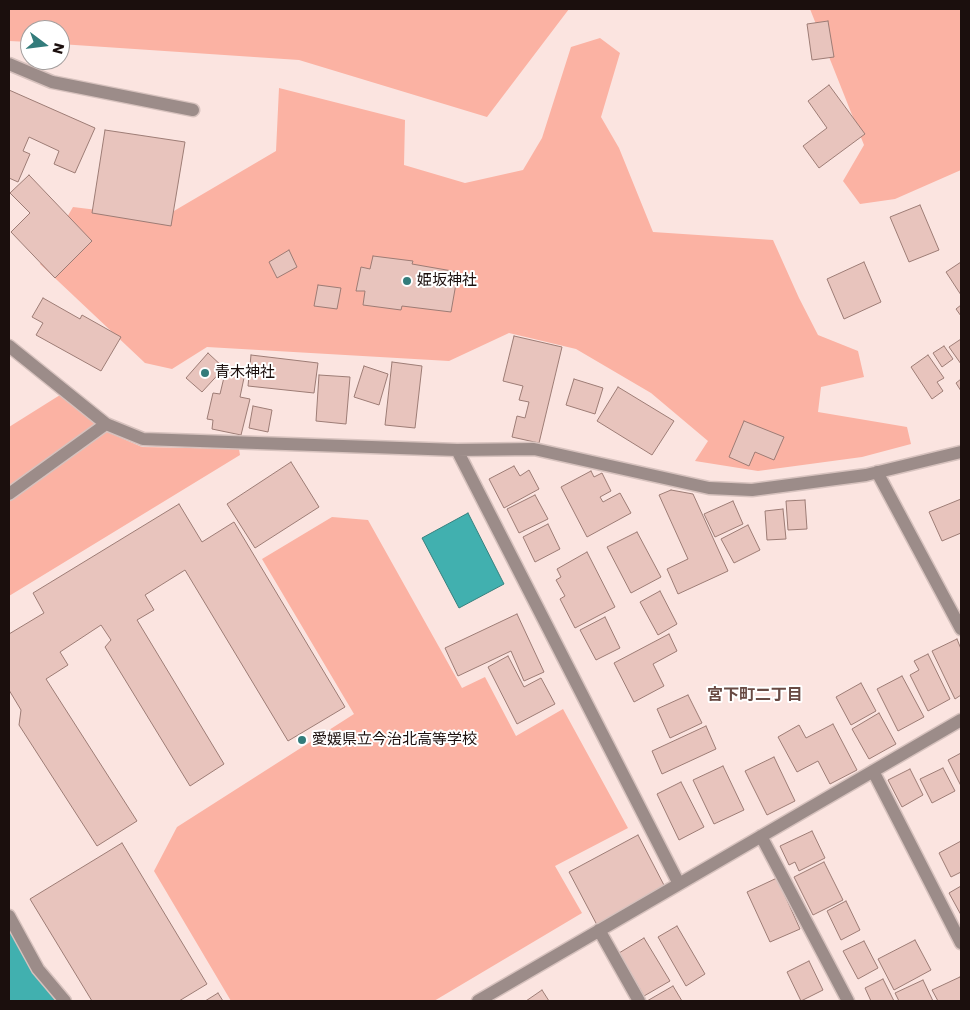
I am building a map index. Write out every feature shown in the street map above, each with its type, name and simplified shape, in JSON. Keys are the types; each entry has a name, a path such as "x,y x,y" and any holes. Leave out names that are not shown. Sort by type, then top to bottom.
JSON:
{"street":[{"path":"9,64 52,82 193,110"},
{"path":"9,346 106,424 143,439 457,450 534,449 709,488 752,490 866,475 961,452"},
{"path":"9,494 106,424"},
{"path":"457,450 679,884"},
{"path":"877,472 961,629"},
{"path":"478,1001 492,998 599,930 961,720"},
{"path":"873,771 961,943"},
{"path":"762,836 848,1001"},
{"path":"9,916 38,969 65,1001"},
{"path":"599,930 639,1001"}],"shaded area":[{"path":"9,9 569,9 487,117 299,60 70,45 70,20 20,20 20,42 9,41"},
{"path":"810,9 961,9 961,170 895,199 860,204 843,181 864,145"},
{"path":"600,38 620,53 601,117 619,148 653,232 773,240 818,335 858,351 864,377 821,387 818,412 907,427 911,444 862,457 758,471 695,461 708,441 651,393 576,349 509,333 449,361 207,347 172,369 145,363 40,264 73,207 162,218 276,151 279,88 405,120 404,165 465,183 523,170 542,138 571,47"},
{"path":"60,395 110,433 142,447 239,449 240,455 9,596 9,427"},
{"path":"332,517 368,520 462,688 485,677 516,736 563,709 628,828 555,866 582,913 434,1001 231,1001 154,871 177,827 354,714 262,559"}],"water":[{"path":"468,513 504,584 459,608 422,538"},
{"path":"9,929 37,978 59,1001 9,1001"}],"building":[{"path":"828,21 834,57 812,60 807,24"},
{"path":"829,85 865,134 819,168 803,146 827,128 808,101"},
{"path":"9,90 95,128 75,173 54,164 59,151 29,137 23,151 30,154 18,182 9,178"},
{"path":"105,130 185,142 171,226 92,213"},
{"path":"29,175 92,241 55,278 11,232 30,213 10,193"},
{"path":"920,205 939,250 909,262 890,217"},
{"path":"289,250 297,267 277,278 269,262"},
{"name":"姫坂神社","path":"373,256 413,261 412,264 458,272 451,312 402,306 401,310 363,305 365,291 356,291 361,267 370,269"},
{"path":"864,262 881,302 844,319 827,279"},
{"path":"961,262 961,295 946,272"},
{"path":"318,285 341,288 337,309 314,306"},
{"path":"43,298 80,319 82,315 121,337 101,371 36,335 43,323 32,317"},
{"path":"961,305 961,316 956,309"},
{"path":"514,336 562,347 539,443 512,437 517,416 525,418 529,402 519,400 523,386 503,381"},
{"path":"961,339 961,364 949,347"},
{"path":"944,346 953,359 942,367 933,353"},
{"name":"青木神社","path":"208,353 224,368 202,392 186,378"},
{"path":"251,355 318,363 314,393 248,386"},
{"path":"928,355 944,378 937,382 943,391 932,399 911,367"},
{"path":"392,362 422,366 415,428 385,425"},
{"path":"364,366 388,374 379,405 354,397"},
{"path":"226,369 245,373 240,397 250,399 241,435 212,429 213,420 207,419 213,393 220,394"},
{"path":"319,375 350,377 346,424 316,421"},
{"path":"574,379 603,388 595,414 566,405"},
{"path":"961,379 961,391 956,383"},
{"path":"618,387 674,421 652,455 597,421"},
{"path":"253,406 272,410 268,432 249,428"},
{"path":"744,421 784,437 774,460 755,452 749,466 729,457"},
{"path":"291,462 319,507 255,548 227,504"},
{"path":"514,466 520,476 529,470 539,489 504,508 489,479"},
{"path":"591,471 594,477 602,473 611,491 600,497 603,502 620,493 631,513 587,537 561,487"},
{"path":"671,490 693,494 728,571 678,594 667,569 688,559 659,495"},
{"path":"535,495 548,519 519,533 507,509"},
{"path":"961,499 961,533 942,541 929,512"},
{"path":"805,500 807,529 788,530 786,501"},
{"path":"733,501 743,524 715,537 704,514"},
{"path":"179,504 202,542 234,522 345,707 288,741 185,570 145,595 154,610 137,620 224,764 190,786 105,647 111,640 101,625 60,652 68,665 46,679 137,821 97,846 19,725 21,710 9,690 9,634 44,613 33,593"},
{"path":"783,509 786,539 767,540 765,511"},
{"path":"548,524 560,549 535,562 523,537"},
{"path":"748,525 760,550 734,563 721,539"},
{"path":"637,532 661,577 631,593 607,547"},
{"path":"587,552 615,607 575,628 560,599 565,596 556,580 561,577 557,569"},
{"path":"660,591 677,624 658,635 640,602"},
{"path":"517,614 544,672 524,681 511,651 458,676 445,648"},
{"path":"605,617 620,648 596,660 580,630"},
{"path":"669,634 677,651 653,664 664,686 634,702 614,663"},
{"path":"957,639 961,649 961,695 955,699 932,651"},
{"path":"928,654 950,699 928,711 910,675 919,670 914,661"},
{"path":"508,656 524,687 541,678 555,704 517,724 488,667"},
{"path":"902,676 924,717 898,731 877,689"},
{"path":"861,683 876,711 851,725 836,697"},
{"path":"688,695 702,723 670,738 657,709"},
{"path":"879,713 896,744 869,759 852,729"},
{"path":"833,724 857,770 830,784 818,761 797,772 778,737 799,725 806,738"},
{"path":"706,726 716,749 662,774 652,751"},
{"path":"961,753 961,786 948,760"},
{"path":"774,757 795,801 767,815 745,771"},
{"path":"723,766 744,810 714,824 693,780"},
{"path":"943,768 955,791 932,803 920,779"},
{"path":"910,769 923,795 902,807 888,780"},
{"path":"681,782 704,827 679,840 657,794"},
{"path":"812,831 825,858 799,871 795,862 789,865 780,846"},
{"path":"638,835 666,889 597,925 569,872"},
{"path":"961,841 961,872 951,877 939,853"},
{"path":"122,843 207,984 179,1001 92,1001 30,899"},
{"path":"824,862 843,900 813,915 794,877"},
{"path":"777,878 800,929 770,942 747,892"},
{"path":"961,886 961,915 949,893"},
{"path":"846,901 860,930 841,940 827,911"},
{"path":"677,926 705,974 686,986 658,937"},
{"path":"644,938 670,981 644,996 619,953"},
{"path":"915,940 931,970 894,990 878,959"},
{"path":"864,941 878,968 858,979 843,951"},
{"path":"809,961 823,990 801,1001 787,972"},
{"path":"960,977 961,1001 938,1001 932,990"},
{"path":"883,979 894,1001 871,1001 865,988"},
{"path":"923,980 933,1001 899,1001 895,993"},
{"path":"673,986 682,1001 647,1001"},
{"path":"542,990 549,1001 526,1001"},
{"path":"218,993 223,1001 205,1001"}],"place":[{"name":"姫坂神社","path":"407,281"},
{"name":"青木神社","path":"205,373"},
{"name":"愛媛県立今治北高等学校","path":"302,740"}],"district":[{"name":"宮下町二丁目","path":"755,696"}]}
